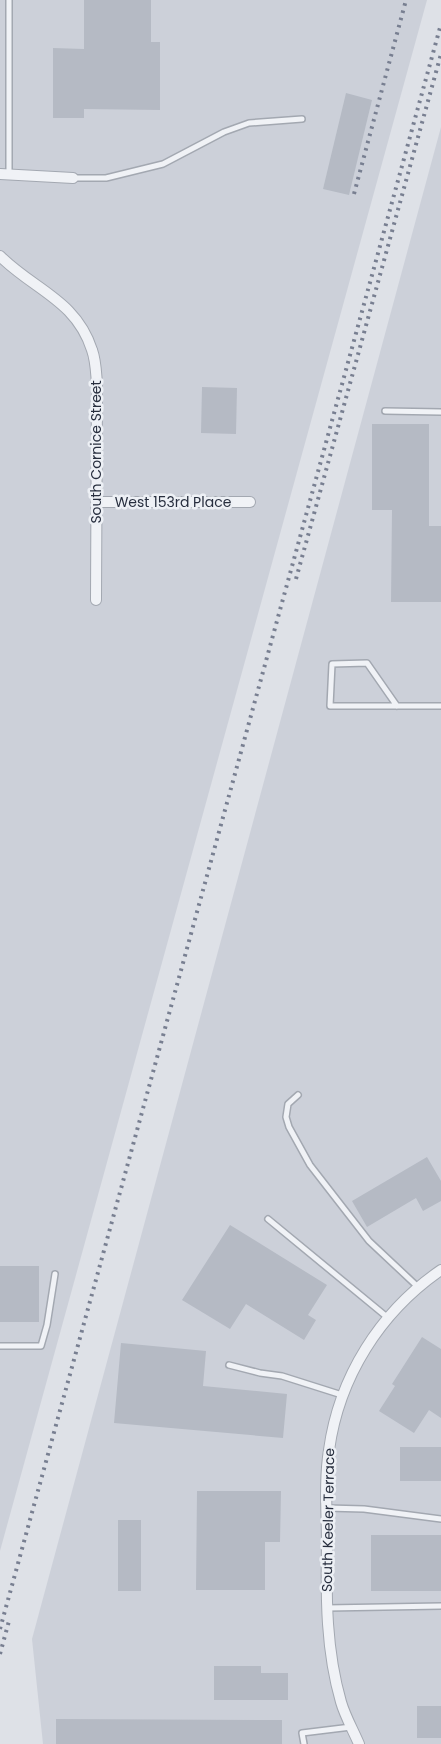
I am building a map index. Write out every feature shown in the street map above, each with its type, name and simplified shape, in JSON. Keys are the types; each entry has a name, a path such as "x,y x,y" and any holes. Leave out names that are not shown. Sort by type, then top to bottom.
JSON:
{"street":[{"path":"4,174 73,178"},
{"name":"South Cornice Street","path":"0,256 12,268 58,300 81,323 92,351 97,384 96,600"},
{"name":"West 153rd Place","path":"96,502 250,502"},
{"name":"South Keeler Terrace","path":"358,1744 342,1704 333,1670 327,1608 328,1452 334,1420 348,1382 364,1351 387,1317 402,1301 441,1270"}],"lane":[{"path":"4,174 9,0"},
{"path":"73,178 106,178 162,164 224,132 249,123 302,119"},
{"path":"386,411 441,412"},
{"path":"397,706 367,664 332,664 330,706 397,706 441,706"},
{"path":"298,1095 288,1104 286,1117 289,1127 310,1165 369,1241 418,1287"},
{"path":"268,1219 387,1317"},
{"path":"0,1346 41,1346 47,1325 55,1274"},
{"path":"229,1365 260,1373 282,1376 343,1395"},
{"path":"327,1508 364,1508 441,1519"},
{"path":"327,1608 441,1606"},
{"path":"304,1744 302,1733 352,1727"}],"shaded area":[{"path":"0,0 427,0 0,1551"},
{"path":"441,127 441,1744 43,1744 32,1639"}],"building":[{"path":"84,0 151,0 151,42 160,42 160,110 84,109 84,118 53,118 53,48 84,49"},
{"path":"346,93 372,100 349,195 323,189"},
{"path":"202,387 237,388 236,434 201,433"},
{"path":"372,424 429,424 429,526 441,526 441,602 391,602 392,510 372,510"},
{"path":"427,1157 441,1181 441,1201 423,1211 416,1198 367,1227 352,1201"},
{"path":"230,1225 327,1285 308,1315 316,1320 304,1340 246,1304 230,1329 182,1300"},
{"path":"0,1266 39,1266 39,1322 0,1322"},
{"path":"422,1337 441,1349 441,1418 429,1410 414,1433 379,1411 395,1386 392,1384"},
{"path":"121,1343 206,1351 203,1386 287,1394 283,1438 114,1423"},
{"path":"400,1447 441,1447 441,1481 400,1481"},
{"path":"197,1491 281,1491 280,1542 265,1542 265,1590 196,1590"},
{"path":"118,1520 141,1520 141,1591 118,1591"},
{"path":"371,1535 441,1535 441,1591 371,1591"},
{"path":"214,1666 261,1666 261,1673 288,1673 288,1700 214,1700"},
{"path":"417,1706 441,1706 441,1738 417,1738"},
{"path":"56,1719 282,1720 282,1744 56,1744"}],"railway":[{"path":"354,194 406,0"},
{"path":"0,1629 441,24"},
{"path":"296,579 441,54"},
{"path":"0,1654 9,1621"}]}
